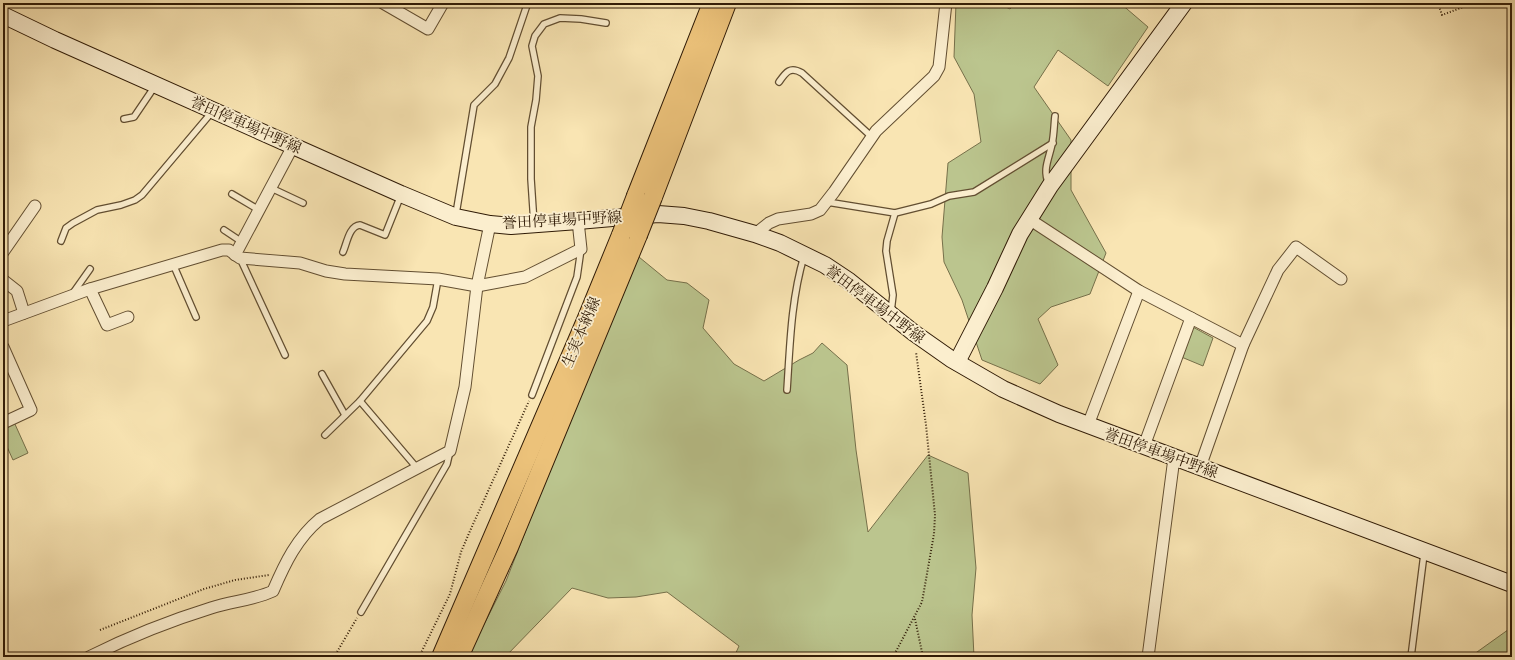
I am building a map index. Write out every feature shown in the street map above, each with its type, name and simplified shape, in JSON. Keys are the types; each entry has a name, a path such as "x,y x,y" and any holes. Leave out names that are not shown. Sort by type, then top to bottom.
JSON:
{"main road":[{"name":"生実本納線","path":"459,657 509,547 644,196 712,3"},
{"name":"生実本納線","path":"644,196 727,3"},
{"path":"957,362 995,288 1020,234 1029,219 1050,186 1184,3"},
{"name":"誉田停車場中野線","path":"3,15 213,111 456,217 490,224 510,226 658,214 684,216 709,221 755,234 804,254 825,265 849,281 914,333 957,362 1003,389 1059,414 1512,584"},
{"name":"生実本納線","path":"441,657 587,318 629,235"}],"street":[{"path":"383,3 428,29 443,3"},
{"path":"755,234 769,223 778,219 811,214 820,210 876,131 934,76 939,66 946,3"},
{"path":"238,256 242,242 293,146"},
{"path":"3,252 35,206"},
{"path":"1029,219 1139,290 1243,345"},
{"path":"3,321 90,289 222,250 229,250 238,256 300,263 326,271 345,274 438,279 477,286 525,277 581,249 578,221"},
{"path":"91,657 120,641 158,625 214,607 263,596 273,590 280,573 295,546 308,530 320,519 450,451 465,387 477,286 490,224"},
{"path":"1200,467 1243,345 1278,270 1296,247 1341,279"},
{"path":"3,280 17,291 24,313"},
{"path":"90,289 107,325 128,317"},
{"path":"1088,425 1139,290"},
{"path":"1144,446 1191,318"},
{"path":"3,347 7,366 31,410 3,423"},
{"path":"1148,657 1174,458"}],"lane":[{"path":"456,217 474,105 495,84 509,58 527,5"},
{"path":"534,224 531,179 531,127 536,100 538,76 532,46 535,36 544,24 560,18 581,19 606,23"},
{"path":"779,82 790,70 796,70 802,73 872,137"},
{"path":"124,119 134,117 156,85"},
{"path":"61,241 66,228 73,223 97,210 121,205 135,200 142,195 213,111"},
{"path":"1050,186 1045,170 1053,143 1054,116"},
{"path":"827,202 895,213 931,204 949,196 974,192 1053,143"},
{"path":"271,188 303,203"},
{"path":"232,194 259,210"},
{"path":"343,252 352,229 356,225 360,225 385,235 401,194"},
{"path":"891,314 893,295 886,251 886,241 895,213"},
{"path":"224,230 242,242"},
{"path":"532,395 578,277 581,249"},
{"path":"787,390 791,323 799,274 804,254"},
{"path":"238,256 285,355"},
{"path":"173,264 196,317"},
{"path":"72,295 90,269"},
{"path":"325,435 360,401 427,320 433,306 438,279"},
{"path":"322,374 345,415"},
{"path":"360,401 417,468"},
{"path":"361,612 447,464 450,451"},
{"path":"1411,657 1425,551"}],"path":[{"path":"1438,3 1442,15 1474,3"},
{"path":"893,657 922,602 932,551 934,515 926,425 914,333"},
{"path":"419,657 450,594 461,552 532,395"},
{"path":"100,630 204,589 235,580 280,573"},
{"path":"334,657 361,612"},
{"path":"914,618 923,657"}],"green space":[{"path":"956,3 998,3 1010,9 1016,3 1120,3 1148,27 1108,86 1058,50 1034,87 1071,140 1071,190 1106,253 1090,294 1051,307 1038,319 1058,365 1040,384 982,360 962,300 944,262 942,237 948,163 981,142 974,94 954,57"},
{"path":"628,248 667,280 687,283 709,300 703,328 734,364 764,381 813,353 822,343 847,365 856,450 868,532 928,455 968,473 976,568 972,615 974,657 734,657 739,646 667,592 636,597 608,598 572,588 505,657 468,656 506,581 595,354"},
{"path":"1191,326 1213,338 1203,366 1179,356"},
{"path":"14,422 28,453 13,460 3,438 3,427"},
{"path":"1512,627 1512,657 1470,657"}]}
